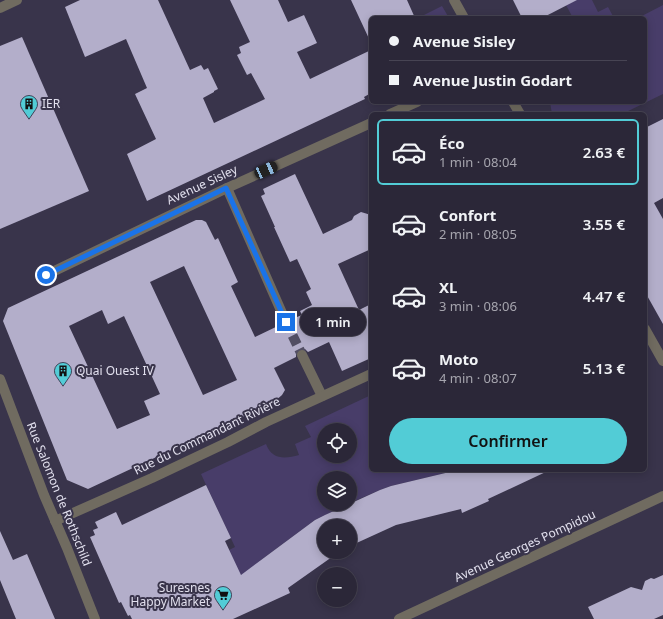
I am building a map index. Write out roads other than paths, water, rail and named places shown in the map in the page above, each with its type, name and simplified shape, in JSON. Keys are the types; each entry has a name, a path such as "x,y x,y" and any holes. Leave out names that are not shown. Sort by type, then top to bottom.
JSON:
{"street":[{"path":"0,8 17,0"},
{"path":"454,0 463,16"},
{"path":"394,112 412,104"},
{"name":"Avenue Sisley","path":"46,275 226,188 369,124"},
{"path":"226,188 286,322"},
{"path":"647,333 663,361"},
{"path":"302,354 322,396"},
{"name":"Rue du Commandant Rivière","path":"55,521 152,478 266,422 369,375"},
{"name":"Rue Salomon de Rothschild","path":"0,379 95,619"},
{"name":"Avenue Georges Pompidou","path":"399,619 663,496"}],"tunnel":[{"path":"286,322 302,355"}],"place":[{"name":"IER","path":"29,119"},
{"name":"Quai Ouest IV","path":"63,386"},
{"name":"Suresnes Happy Market","path":"223,610"}]}
